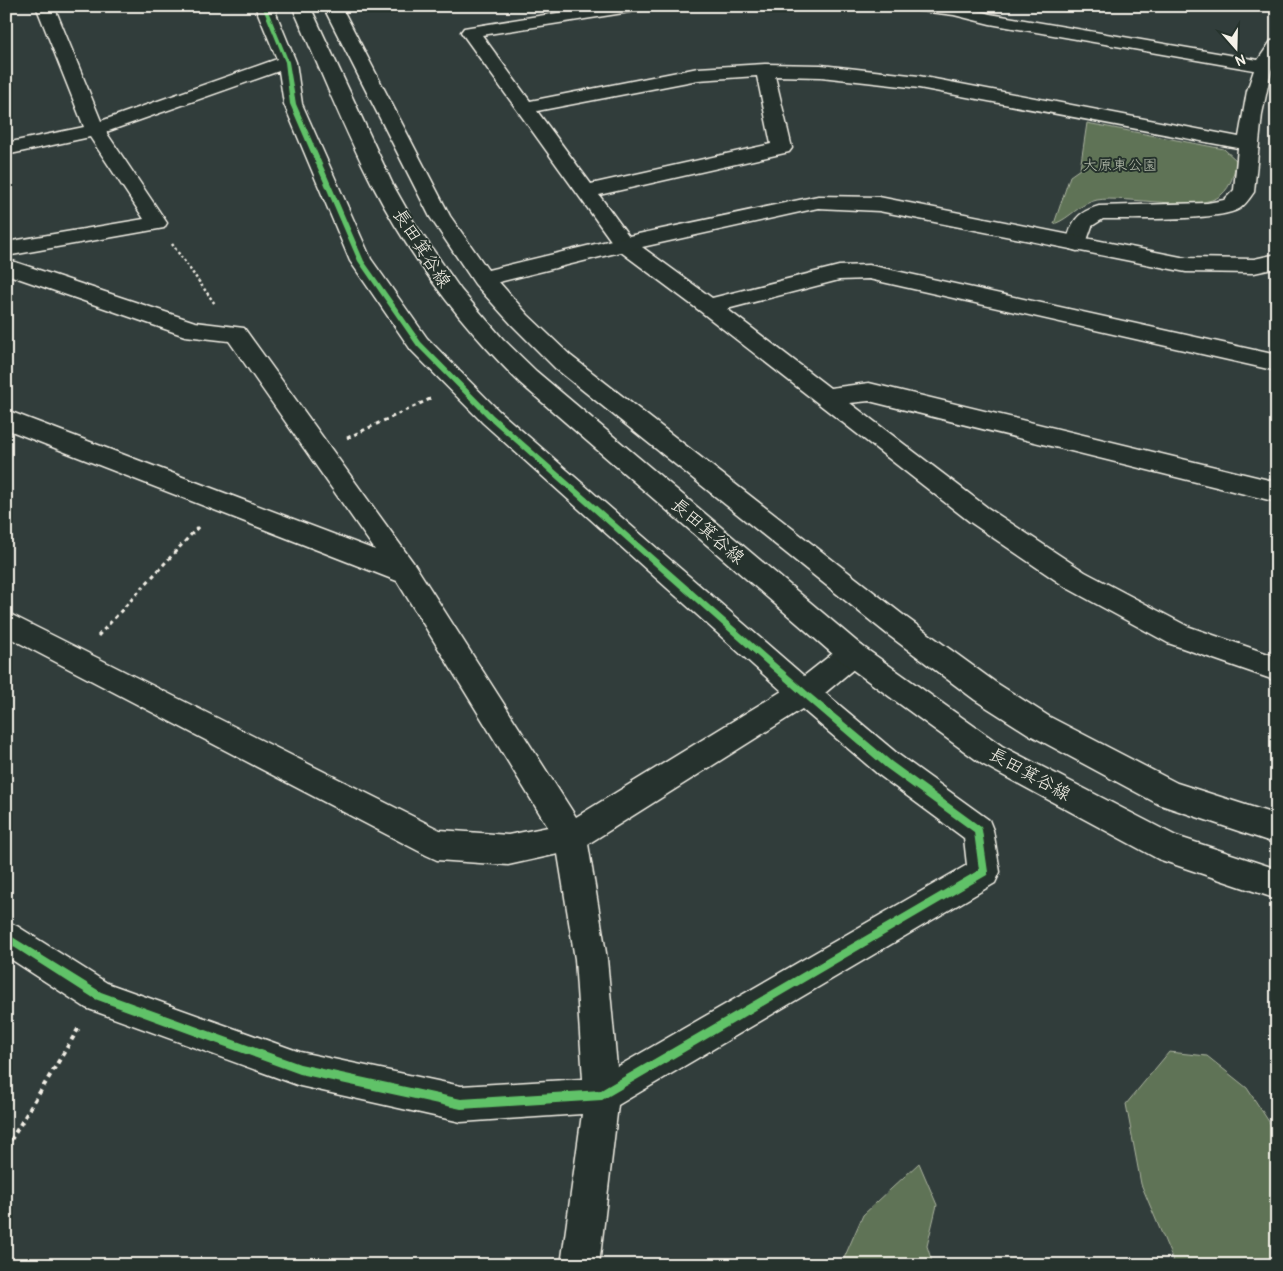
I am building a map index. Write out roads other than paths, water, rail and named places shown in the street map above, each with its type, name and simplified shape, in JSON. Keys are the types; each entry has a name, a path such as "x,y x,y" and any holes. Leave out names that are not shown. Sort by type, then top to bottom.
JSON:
{"street":[{"path":"6,249 157,223 95,130 45,6"},
{"path":"6,937 98,996 300,1069 461,1104 602,1095 984,872 978,830 889,765 804,692 491,417 419,344 361,261 293,104 287,62 264,6"},
{"name":"長田箕谷線","path":"300,6 383,185 406,226 453,296 495,345 528,377 852,654 1001,760 1169,849 1277,884"},
{"name":"長田箕谷線","path":"332,6 440,217 483,279 520,320 563,362 897,626 985,691 1040,726 1169,794 1277,830"},
{"path":"636,6 470,32 624,244 708,306 979,515 1076,580 1178,635 1277,669"},
{"path":"918,6 959,8 990,19 1263,66"},
{"path":"1077,244 1082,223 1099,213 1208,210 1231,205 1244,192 1248,144 1263,66 1271,49 1277,45"},
{"path":"6,149 95,130 287,62"},
{"path":"525,108 698,74 765,70 821,71 919,82 1248,144"},
{"path":"586,191 782,148 765,70"},
{"path":"483,279 624,244 818,202 880,204 1186,265 1254,266 1277,261"},
{"path":"6,266 192,330 236,334 318,452 406,573 571,837 590,959 602,1095 580,1265"},
{"path":"708,306 839,273 869,272 1277,363"},
{"path":"826,397 869,392 1277,492"},
{"path":"6,419 406,573"},
{"path":"6,623 437,845 508,850 571,837 804,692 852,654"}],"park label":[{"name":"大原東公園","path":"1120,165"}]}
